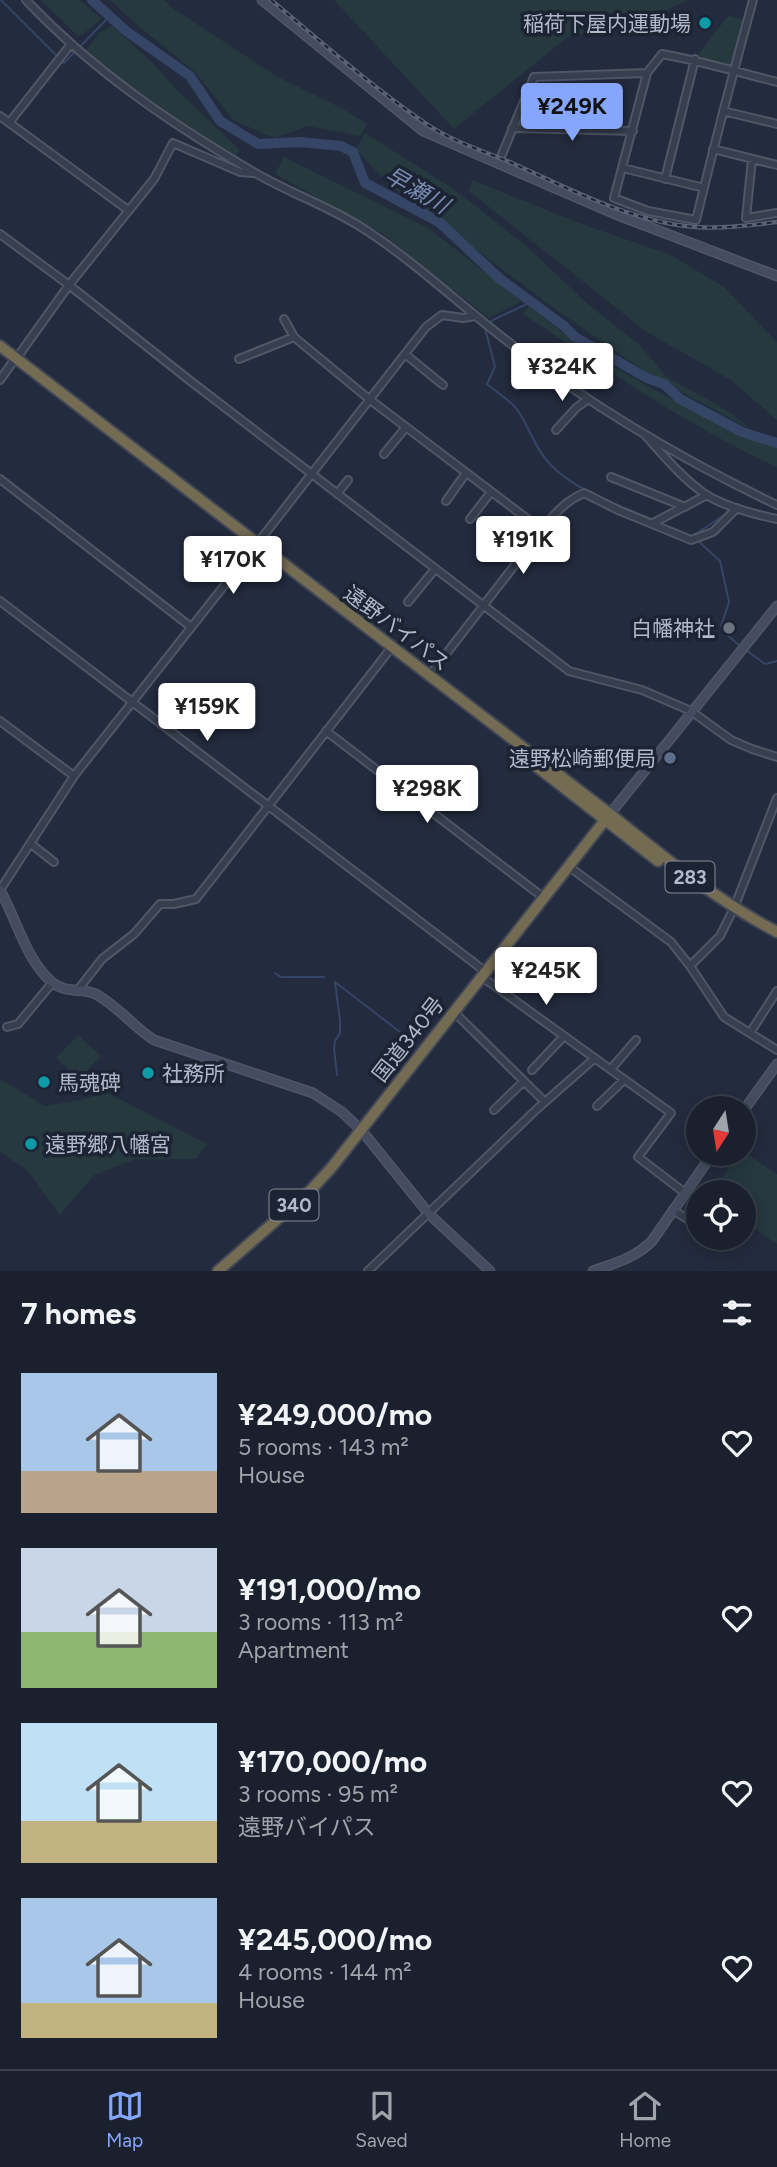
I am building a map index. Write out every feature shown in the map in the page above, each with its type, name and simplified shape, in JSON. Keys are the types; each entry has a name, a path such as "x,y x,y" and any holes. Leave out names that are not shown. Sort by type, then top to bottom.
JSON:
{"highway":[{"name":"遠野バイパス","path":"0,346 14,361 429,676 686,882 777,939"},
{"name":"遠野バイパス","path":"0,354 14,361"},
{"name":"遠野バイパス","path":"255,546 388,652 608,817"},
{"name":"国道340号","path":"218,1271 311,1190 362,1131 608,817"},
{"name":"遠野バイパス","path":"733,911 777,932"}],"street":[{"path":"26,0 71,44 142,102 254,173 361,227 542,367 588,399 731,483 777,505"},
{"path":"262,0 423,131 615,214 777,276"},
{"path":"753,0 734,71 723,111 713,149 696,220 648,211 614,198 647,73 662,54 734,71 777,79"},
{"path":"9,123 71,44"},
{"path":"665,179 695,60"},
{"path":"498,164 534,77 647,73"},
{"path":"723,111 777,124"},
{"path":"0,116 128,210"},
{"path":"512,128 633,131"},
{"path":"0,380 69,285 154,179 173,143 240,172 254,173"},
{"path":"713,149 777,165"},
{"path":"752,159 746,218 777,213"},
{"path":"623,168 704,188"},
{"path":"0,234 569,671 642,690 691,711 731,740 777,757"},
{"path":"475,316 463,318 442,315 426,327 74,776 0,890 29,951 52,983 60,988 98,994 154,1040 313,1093 341,1112 362,1131 429,1214 490,1271"},
{"path":"284,319 294,337 369,399 542,530"},
{"path":"239,359 294,337"},
{"path":"405,354 443,385"},
{"path":"517,385 542,367"},
{"path":"556,430 588,399"},
{"path":"384,454 406,427"},
{"path":"642,432 682,476 706,495 737,508 777,519"},
{"path":"446,501 466,473"},
{"path":"611,477 685,507"},
{"path":"0,480 191,627"},
{"path":"337,494 348,480"},
{"path":"470,519 491,492"},
{"path":"429,676 542,530 572,498 584,493 691,540 713,532 737,508"},
{"path":"653,523 706,495"},
{"path":"408,602 435,569"},
{"path":"0,601 564,1036 671,1113 638,1157 685,1193"},
{"path":"608,817 777,606"},
{"path":"76,991 102,960 134,934 160,904 196,899 388,652"},
{"path":"0,721 74,776"},
{"path":"326,731 544,898"},
{"path":"690,966 720,936 733,911 777,798"},
{"path":"30,844 54,862"},
{"path":"568,866 671,942 724,1017 777,1050"},
{"path":"7,1027 18,1024 52,983"},
{"path":"750,1033 777,991"},
{"path":"454,1012 545,1102"},
{"path":"533,1070 564,1036"},
{"path":"611,1069 636,1040"},
{"path":"368,1271 545,1102 595,1058"},
{"path":"754,1096 777,1064"},
{"path":"597,1106 624,1080"},
{"path":"494,1110 524,1081"},
{"path":"593,1271 611,1267 644,1248 675,1212 704,1166"},
{"path":"675,1212 686,1219"}],"shaded area":[{"path":"41,0 80,0 102,19 79,37"},
{"path":"110,0 164,0 276,76 368,124 360,136 307,126 275,138 234,121 196,73"},
{"path":"334,0 688,0 635,25 569,36 454,129"},
{"path":"728,16 743,19 733,67 696,57"},
{"path":"112,26 240,150 234,158 139,94 85,52 99,33"},
{"path":"365,133 452,188 524,244 590,306 639,344 667,377 728,411 752,430 650,375 558,311 387,183 356,149"},
{"path":"284,157 428,228 522,301 489,318 383,234 275,174"},
{"path":"472,180 579,223 671,255 724,287 777,342 777,420 731,380 645,331 469,191"},
{"path":"528,306 585,349 638,381 706,416 777,447 777,467 679,415 616,375 523,314"},
{"path":"78,1035 101,1056 79,1079 56,1058"},
{"path":"0,1079 45,1106 108,1093 207,1144 196,1159 136,1159 94,1175 60,1215 27,1170 0,1152"},
{"path":"756,1160 777,1174 777,1244 756,1230 756,1180 721,1180 730,1166 756,1166"}],"waterway":[{"path":"1,0 57,56"},
{"name":"早瀬川","path":"92,0 126,31 190,76 220,121 258,144 300,142 341,146 353,152 365,183 439,222 499,278 575,337 647,378 664,384 680,399 742,432 777,443"},
{"path":"61,60 64,63 109,17"},
{"path":"489,324 531,302"},
{"path":"485,328 495,367 487,384 516,408 550,464 585,490 654,520"},
{"path":"694,535 727,513"},
{"path":"659,523 689,536"},
{"path":"697,540 720,561 729,602 721,626 741,647"},
{"path":"746,650 765,664 777,661"},
{"path":"275,973 281,977 324,977"},
{"path":"337,1075 334,1048 340,1033 340,1020 335,982 417,1045"},
{"path":"608,1271 629,1261"}],"railway":[{"path":"271,0 346,63 425,123 456,140 579,194 626,212 673,224 707,227 777,222"}],"place":[{"name":"稲荷下屋内運動場","path":"705,23"},
{"name":"白幡神社","path":"729,628"},
{"name":"遠野松崎郵便局","path":"670,758"},
{"name":"社務所","path":"148,1073"},
{"name":"馬魂碑","path":"44,1082"},
{"name":"遠野郷八幡宮","path":"31,1144"}]}
